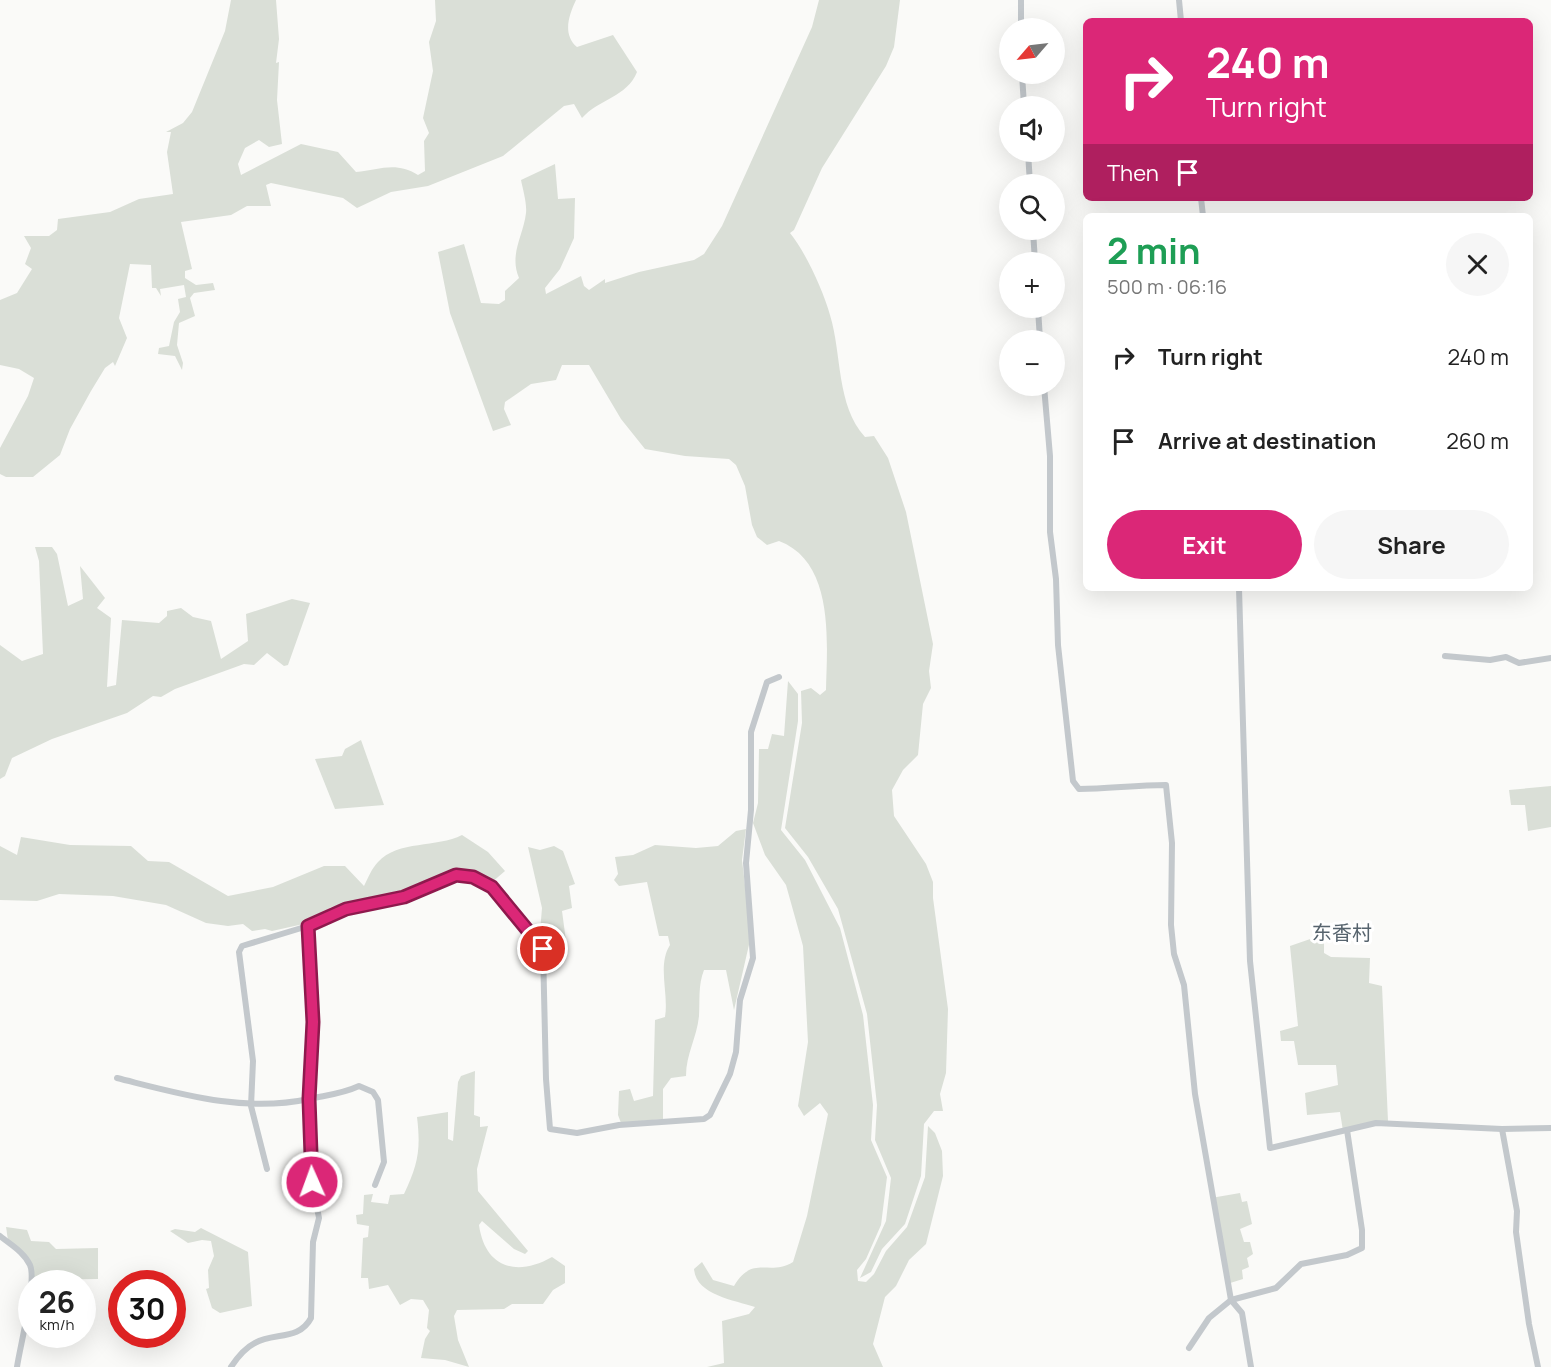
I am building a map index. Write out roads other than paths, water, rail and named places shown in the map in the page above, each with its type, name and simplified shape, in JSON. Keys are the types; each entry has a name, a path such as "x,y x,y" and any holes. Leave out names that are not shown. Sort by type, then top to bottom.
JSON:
{"street":[{"path":"1021,0 1021,18"},
{"path":"1179,0 1181,18"},
{"path":"1045,396 1050,456 1050,532 1056,579 1058,645 1073,781 1078,789 1114,789 1122,785 1166,785 1172,843 1171,926 1174,954 1184,985 1195,1094 1231,1300 1242,1313 1251,1367"},
{"path":"1239,591 1250,961 1270,1148 1376,1123 1502,1130 1551,1128"},
{"path":"1445,656 1490,660 1506,657 1519,663 1551,658"},
{"path":"267,1169 252,1106 253,1061 239,952 242,946 308,926 346,909 404,897 456,875 473,877 492,887 543,949 546,1078 550,1130 577,1132 619,1125 704,1119 710,1115 730,1074 736,1052 740,1000 753,958 746,863 751,810 751,732 767,682 778,677"},
{"path":"231,1367 255,1342 286,1336 307,1326 311,1318 313,1242 319,1218 312,1182 309,1099 313,1022 308,926"},
{"path":"117,1078 198,1098 252,1106 344,1093 359,1086 373,1092 378,1100 384,1162 375,1185"},
{"path":"1189,1348 1209,1318 1231,1300 1276,1288 1301,1264 1347,1255 1362,1248 1362,1230 1347,1130"},
{"path":"1502,1130 1517,1211 1516,1232 1527,1312 1538,1367"},
{"path":"0,1236 23,1254 31,1267 29,1305 17,1367"}],"district":[{"name":"东香村","path":"1342,933"}]}
